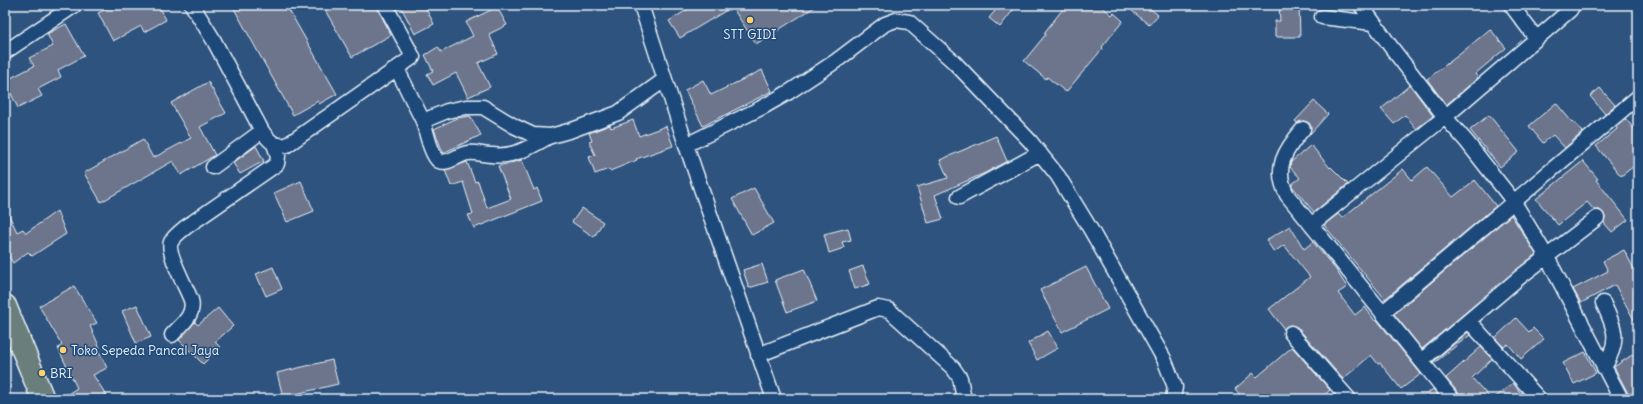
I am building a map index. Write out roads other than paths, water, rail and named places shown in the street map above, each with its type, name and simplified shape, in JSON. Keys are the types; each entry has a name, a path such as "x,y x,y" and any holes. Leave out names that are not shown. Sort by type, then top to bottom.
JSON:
{"highway":[{"path":"5,306 43,399"},
{"path":"5,336 31,399"}],"street":[{"path":"5,52 75,5"},
{"path":"192,5 213,39 262,131 268,139 274,144 280,146 287,145 413,57 385,5"},
{"path":"641,5 688,152 774,399"},
{"path":"1361,5 1445,117 1467,142 1514,202 1547,257 1621,399"},
{"path":"1511,5 1536,38"},
{"path":"1311,225 1445,117 1570,10 1572,5"},
{"path":"1322,17 1376,27"},
{"path":"688,152 789,92 836,61 885,24 896,20 909,22 954,62 1030,141 1058,176 1147,327 1175,387 1173,399"},
{"path":"397,69 423,121 434,156 439,161 446,162 459,155 468,153 493,156 512,154 522,151 550,136 572,130 618,112 664,80"},
{"path":"1382,313 1638,97"},
{"path":"423,121 446,111 466,107 483,107 514,126 533,135 550,136"},
{"path":"1302,129 1285,154 1281,164 1280,176 1286,195 1452,399"},
{"path":"213,167 262,131"},
{"path":"172,335 190,315 193,308 171,252 170,244 174,237 186,227 277,164 278,156 274,144"},
{"path":"959,197 1040,153"},
{"path":"1421,361 1520,277 1597,218"},
{"path":"1603,303 1613,323 1615,345 1604,368"},
{"path":"758,354 878,308 889,310 953,368 960,378 964,399"},
{"path":"1469,321 1539,399"},
{"path":"1291,333 1349,399"}],"place":[{"name":"STT GIDI","path":"750,20"},
{"name":"Toko Sepeda Pancal Jaya","path":"63,350"},
{"name":"BRI","path":"42,373"}]}
